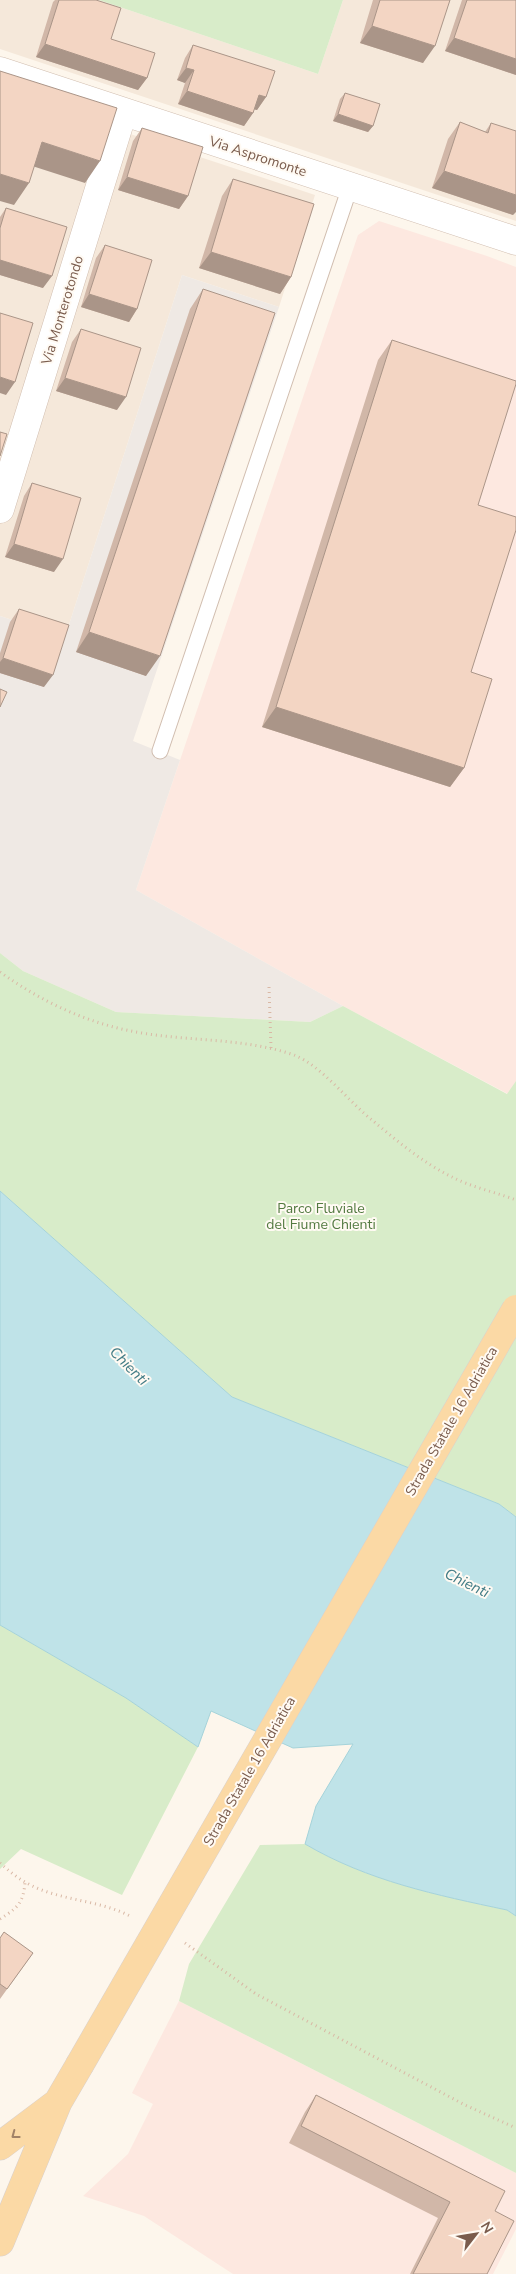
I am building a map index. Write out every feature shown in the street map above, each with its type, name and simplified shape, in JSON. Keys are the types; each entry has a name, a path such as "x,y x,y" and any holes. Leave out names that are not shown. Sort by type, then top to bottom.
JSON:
{"main road":[{"name":"Strada Statale 16 Adriatica","path":"0,2242 58,2102 516,1309"},
{"path":"0,2146 58,2102"}],"street":[{"name":"Via Aspromonte","path":"0,71 516,241"},
{"name":"Via Monterotondo","path":"0,509 123,112"}],"lane":[{"path":"160,751 350,187"}],"path":[{"path":"0,972 28,992 80,1018 147,1034 271,1048 296,1056 314,1067 371,1120 452,1178 516,1200"},
{"path":"269,987 271,1048"},
{"path":"0,1863 26,1883 57,1895 118,1910 136,1918"},
{"path":"0,1919 15,1911 24,1896 26,1883"},
{"path":"178,1940 256,1994 457,2101 516,2128"}],"shaded area":[{"path":"0,0 99,0 318,74 343,0 516,0 516,221 0,49"},
{"path":"0,91 315,195 279,307 182,275 65,637 0,616"},
{"path":"379,221 516,267 516,1081 508,1094 343,1006 136,890 358,235"},
{"path":"182,275 279,307 133,741 180,760 136,890 343,1006 310,1022 116,1012 23,971 0,953 0,616 65,637"},
{"path":"179,2001 516,2173 516,2229 493,2274 233,2274 144,2216 83,2196 128,2154 153,2104 132,2093"}],"green space":[{"path":"99,0 343,0 318,74"},
{"name":"Parco Fluviale del Fiume Chienti","path":"0,953 23,971 116,1012 310,1022 343,1006 507,1094 516,1081 516,1517 499,1504 232,1397 0,1191"},
{"path":"0,1625 126,1698 198,1747 122,1895 21,1849 0,1869"},
{"path":"305,1844 353,1868 378,1877 454,1899 507,1910 516,1916 516,2173 179,2001 189,1964 260,1845"}],"water":[{"name":"Chienti","path":"0,1191 232,1397 499,1504 516,1517 516,1916 507,1910 454,1899 378,1877 353,1868 305,1844 316,1806 353,1744 293,1748 211,1711 198,1747 126,1698 0,1625"}],"building":[{"path":"59,0 96,0 121,8 111,39 155,53 147,78 45,44"},
{"path":"380,0 450,0 435,46 372,26"},
{"path":"467,0 516,0 516,59 454,38"},
{"path":"193,45 275,71 266,97 259,95 253,113 187,91 194,70 186,68"},
{"path":"0,71 117,108 100,161 42,142 29,183 0,174"},
{"path":"345,93 380,104 373,126 338,114"},
{"path":"460,122 488,133 491,123 516,131 516,195 444,171"},
{"path":"142,128 203,147 188,196 127,177"},
{"path":"233,179 314,204 291,277 211,252"},
{"path":"6,208 67,227 52,276 0,260 0,228"},
{"path":"105,245 152,260 137,309 89,294"},
{"path":"203,289 275,313 160,656 89,632"},
{"path":"0,313 33,323 15,382 0,377"},
{"path":"81,329 141,348 126,397 65,378"},
{"path":"392,340 516,381 478,505 516,517 516,530 471,672 492,679 464,768 276,707"},
{"path":"0,432 7,434 0,456"},
{"path":"32,483 81,498 63,559 14,544"},
{"path":"19,609 69,625 53,675 3,658"},
{"path":"0,689 7,692 0,707"},
{"path":"4,1932 33,1953 7,1989 0,1984 0,1938"},
{"path":"316,2095 505,2191 495,2211 514,2221 487,2274 413,2274 450,2202 301,2126"}]}
